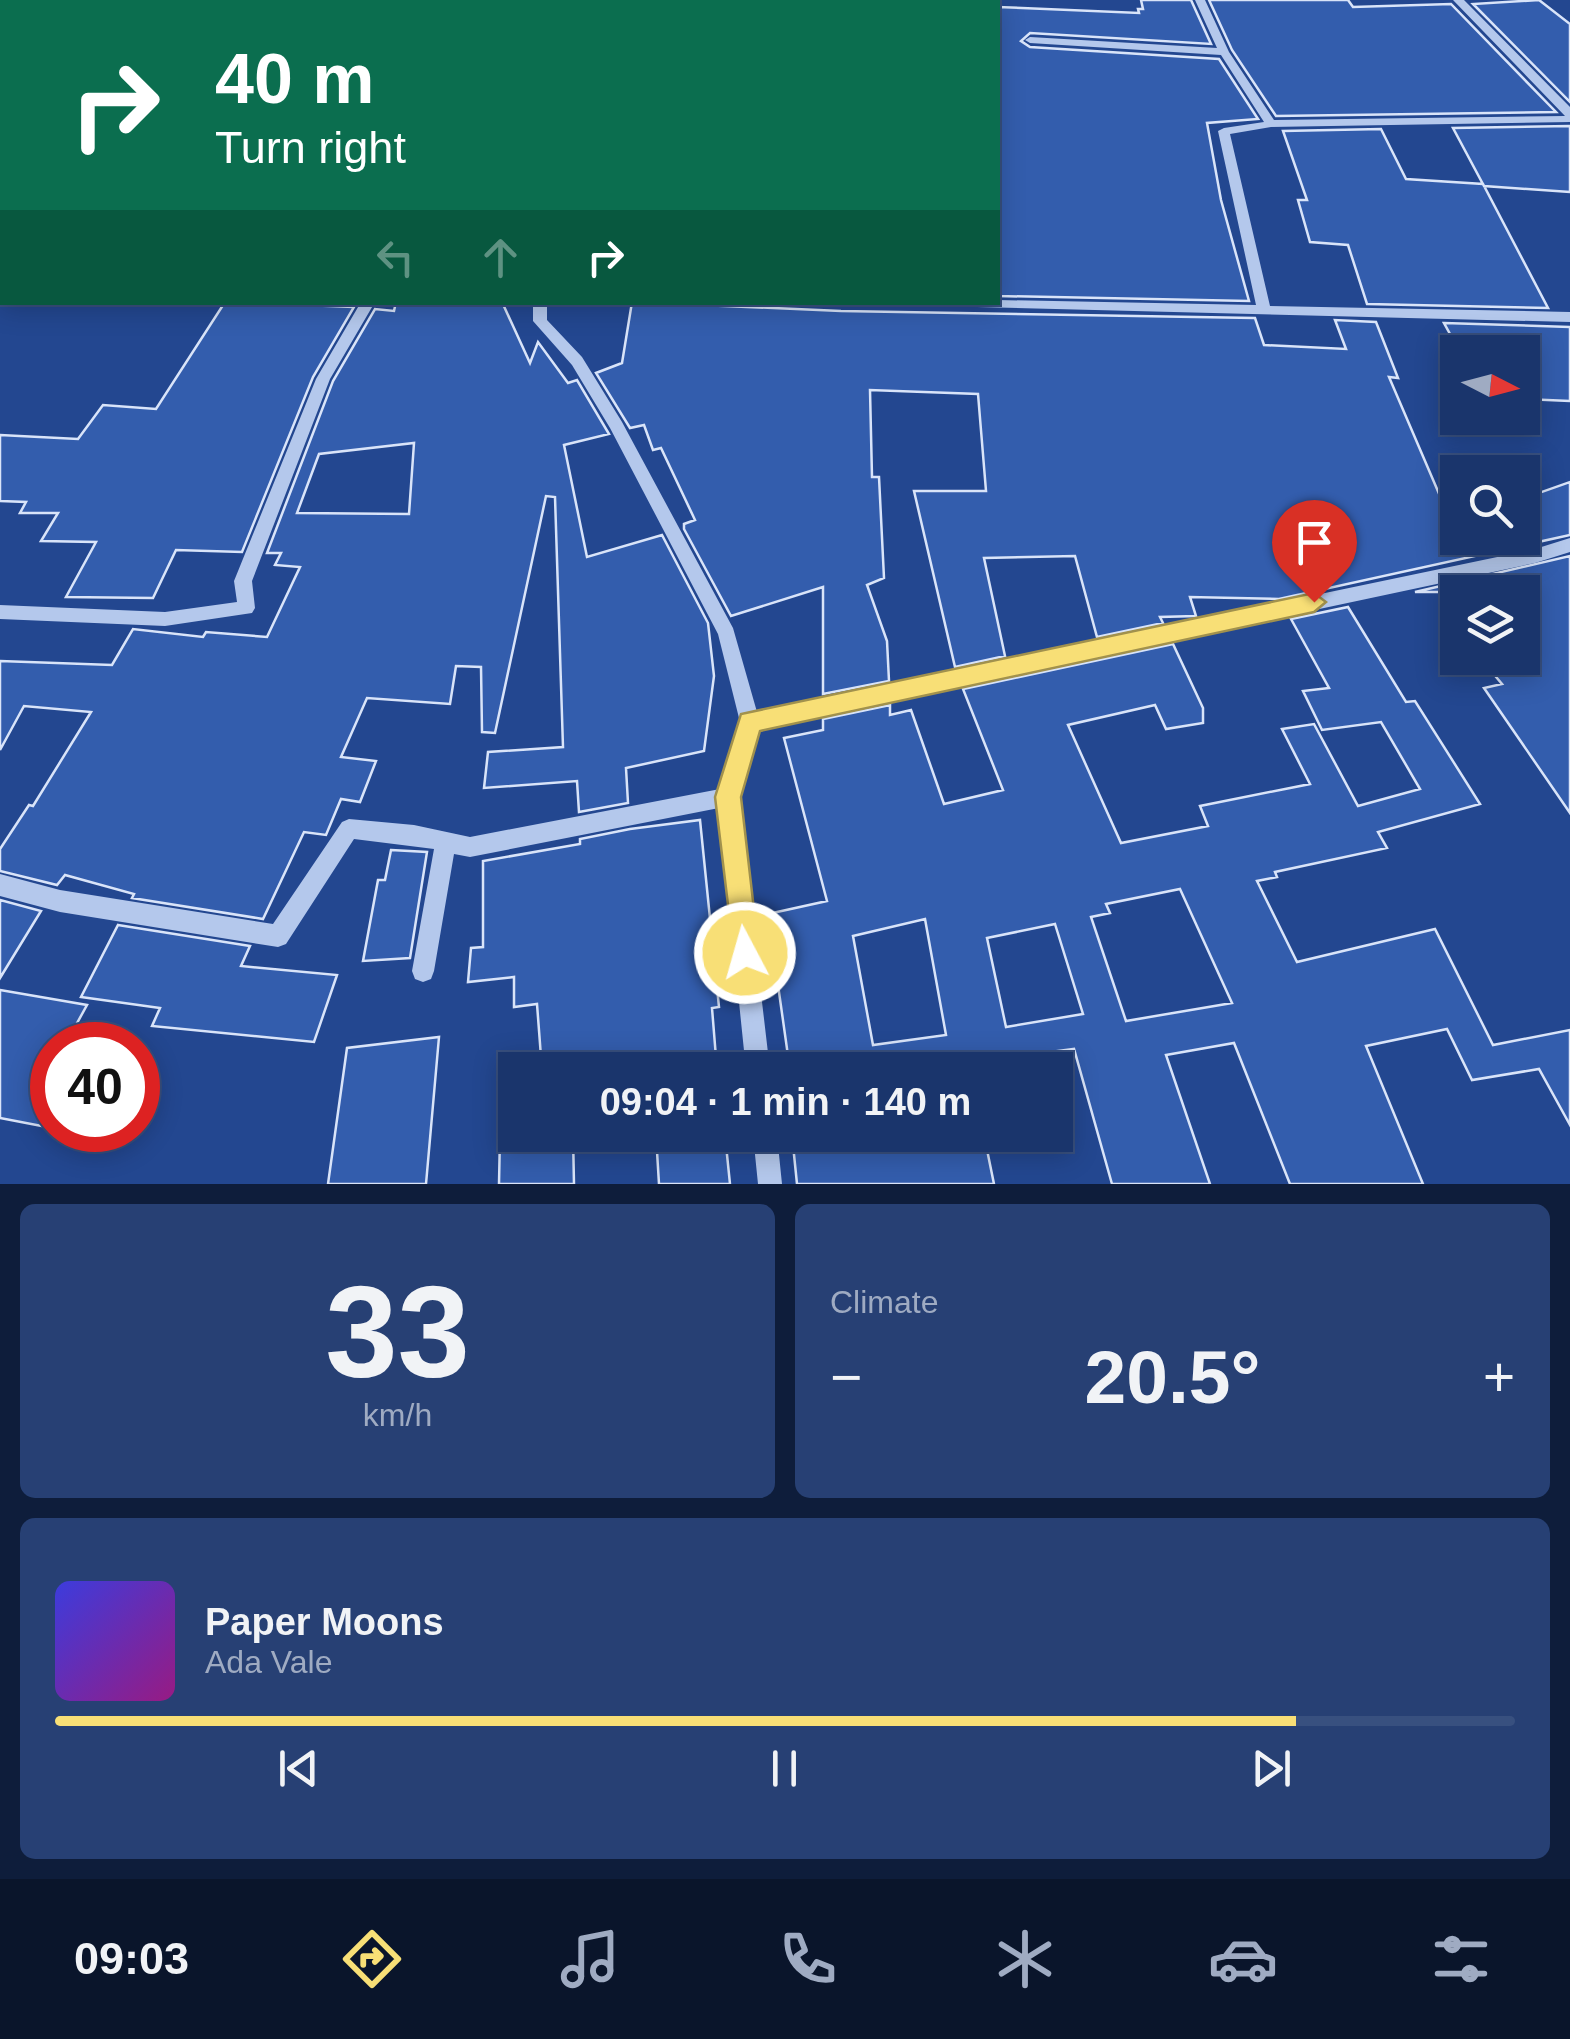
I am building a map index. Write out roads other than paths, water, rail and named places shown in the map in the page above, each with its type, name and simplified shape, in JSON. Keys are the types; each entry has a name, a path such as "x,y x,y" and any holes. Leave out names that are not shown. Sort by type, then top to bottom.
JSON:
{"street":[{"path":"1200,0 1224,52 1271,124"},
{"path":"1458,0 1570,116"},
{"path":"1030,40 1224,52"},
{"path":"1264,310 1224,130 1271,124 1570,116"},
{"path":"1000,304 1570,317"},
{"path":"0,612 164,619 246,608 243,582 323,380 366,305"},
{"path":"540,305 540,321 576,361 617,426 728,633 750,722 728,797 756,1052"},
{"path":"750,722 1535,556 1570,545"},
{"path":"0,885 60,901 278,936 350,829 470,847 728,797"},
{"path":"423,971 446,842"},
{"path":"767,1152 770,1184"}]}
